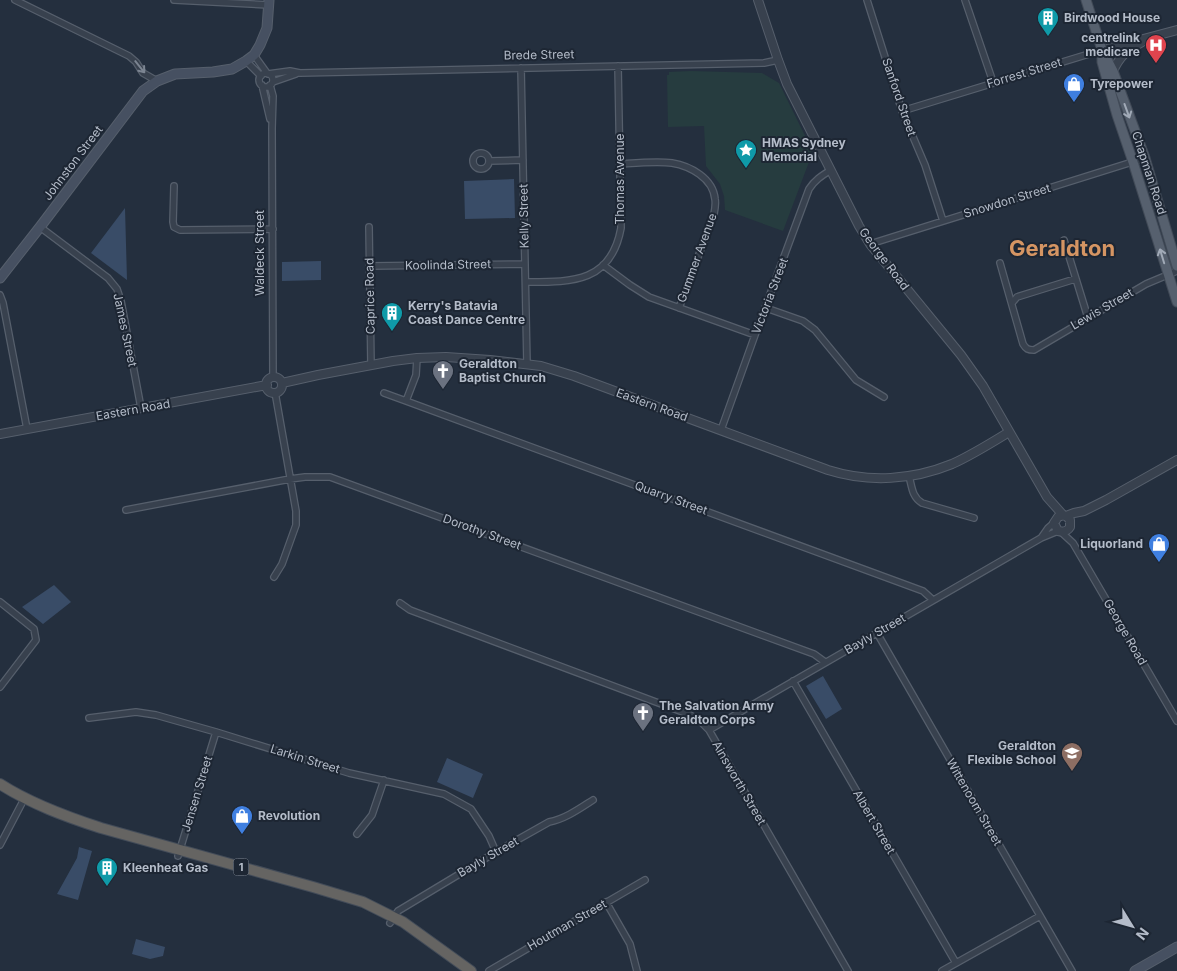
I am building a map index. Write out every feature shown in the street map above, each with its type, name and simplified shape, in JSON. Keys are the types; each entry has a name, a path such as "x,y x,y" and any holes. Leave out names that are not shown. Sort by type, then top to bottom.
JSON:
{"highway":[{"name":"1","path":"0,784 15,794 74,819 179,852"},
{"name":"1","path":"0,792 80,827 313,887 363,902 392,920 463,971"},
{"name":"1","path":"392,920 404,922 472,971"}],"main road":[{"name":"Chapman Road","path":"1086,0 1102,50 1113,71 1144,158 1177,266"},
{"path":"250,58 263,40 268,28 269,3"},
{"name":"Chapman Road","path":"1102,50 1102,62 1117,114 1177,302"},
{"name":"Johnston Street","path":"0,278 144,91 157,80 174,74 232,69 250,58"},
{"path":"1134,971 1177,946"}],"street":[{"path":"15,0 128,56 136,62 143,72 157,80"},
{"path":"174,0 269,3"},
{"name":"George Road","path":"758,0 787,84 859,226 870,244 961,355 983,386 1047,497 1055,522"},
{"name":"Sanford Street","path":"867,0 902,111 925,165 943,221"},
{"path":"965,0 993,82"},
{"name":"Forrest Street","path":"902,111 993,82 1177,30"},
{"path":"1113,71 1118,60 1126,52 1150,37"},
{"path":"250,58 268,73 272,78 272,83 266,87 262,86 260,82 261,76 250,58"},
{"name":"Brede Street","path":"268,73 764,63 778,60"},
{"name":"Thomas Avenue","path":"526,282 565,281 589,275 603,265 616,248 621,228 618,66"},
{"name":"Kelly Street","path":"521,68 527,364"},
{"path":"261,76 268,73"},
{"name":"Brede Street","path":"272,83 300,73"},
{"name":"Waldeck Street","path":"272,83 273,377"},
{"name":"Waldeck Street","path":"262,86 272,128"},
{"name":"Snowdon Street","path":"870,244 1144,158"},
{"path":"489,161 523,160"},
{"name":"Gummer Avenue","path":"621,164 670,163 682,166 698,172 714,192 714,214 679,308"},
{"name":"Victoria Street","path":"721,430 809,189 814,182 831,170"},
{"path":"174,186 173,222 174,227 180,230 272,229"},
{"name":"James Street","path":"40,227 108,278 116,289 121,301 141,408"},
{"name":"Caprice Road","path":"369,227 371,365"},
{"path":"1064,240 1088,318"},
{"name":"Koolinda Street","path":"370,266 525,264"},
{"path":"1000,264 1012,303"},
{"path":"603,265 650,297 755,335"},
{"name":"Lewis Street","path":"1012,303 1024,344 1029,350 1034,350 1146,284 1177,271"},
{"path":"1012,303 1016,297 1075,279"},
{"path":"0,295 27,429"},
{"path":"766,308 803,321 815,330 856,380 884,397"},
{"name":"Eastern Road","path":"282,384 318,375 417,358 446,357 541,366 574,376 840,474 857,477 909,476 931,471 953,463 1010,432"},
{"path":"406,401 416,375 417,358"},
{"path":"273,377 278,378 282,384 280,390 275,392 268,390 267,385 268,381 273,377"},
{"name":"Eastern Road","path":"0,434 267,385"},
{"path":"274,577 282,564 296,525 296,511 275,392"},
{"name":"Quarry Street","path":"384,393 923,591 933,600"},
{"path":"1084,511 1066,531 1059,531 1055,526 1058,517 1084,511 1177,460"},
{"path":"909,476 914,496 922,503 974,518"},
{"name":"Dorothy Street","path":"126,510 290,479 330,477 814,654 825,662"},
{"name":"George Road","path":"1047,497 1065,516"},
{"path":"1065,516 1070,520 1070,526"},
{"name":"Bayly Street","path":"1041,538 1055,522"},
{"name":"George Road","path":"1070,526 1073,544"},
{"name":"George Road","path":"1059,531 1073,544 1177,721"},
{"name":"Bayly Street","path":"709,730 1041,538 1059,531"},
{"path":"0,602 34,629 36,640 0,687"},
{"name":"Ainsworth Street","path":"400,603 410,610 688,714 699,720 709,730 848,971"},
{"name":"Wittenoom Street","path":"877,633 1072,971"},
{"name":"Albert Street","path":"793,681 956,964"},
{"name":"Larkin Street","path":"88,718 136,712 156,715 348,773 444,794 471,810 489,836 496,852"},
{"name":"Jensen Street","path":"179,852 216,732"},
{"path":"357,834 372,815 384,780"},
{"name":"Bayly Street","path":"392,920 398,911 496,852 593,800"},
{"path":"0,845 22,803"},
{"name":"Houtman Street","path":"489,971 645,880"},
{"path":"606,902 630,944 637,971"},
{"path":"942,971 1040,916"}],"green space":[{"path":"669,72 762,73 779,83 811,148 812,154 783,231 725,210 724,196 720,184 706,166 704,126 668,127 667,75 669,75"}],"water":[{"path":"514,179 515,218 465,219 464,181"},
{"path":"125,208 127,280 91,253"},
{"path":"321,261 321,280 282,281 282,262"},
{"path":"54,585 71,602 43,624 22,607"},
{"path":"823,676 842,709 826,719 806,686"},
{"path":"447,758 483,774 473,798 437,782"},
{"path":"79,847 92,851 78,900 57,894 77,858"},
{"path":"136,939 165,947 163,956 150,959 132,954"}],"place":[{"name":"Birdwood House","path":"1048,37"},
{"name":"centrelink medicare","path":"1156,64"},
{"name":"Tyrepower","path":"1074,103"},
{"name":"HMAS Sydney Memorial","path":"746,169"},
{"name":"Kerry's Batavia Coast Dance Centre","path":"392,332"},
{"name":"Geraldton Baptist Church","path":"443,390"},
{"name":"Liquorland","path":"1159,563"},
{"name":"The Salvation Army Geraldton Corps","path":"643,732"},
{"name":"Geraldton Flexible School","path":"1072,772"},
{"name":"Revolution","path":"242,835"},
{"name":"Kleenheat Gas","path":"107,887"}],"district":[{"name":"Geraldton","path":"1062,248"}]}
